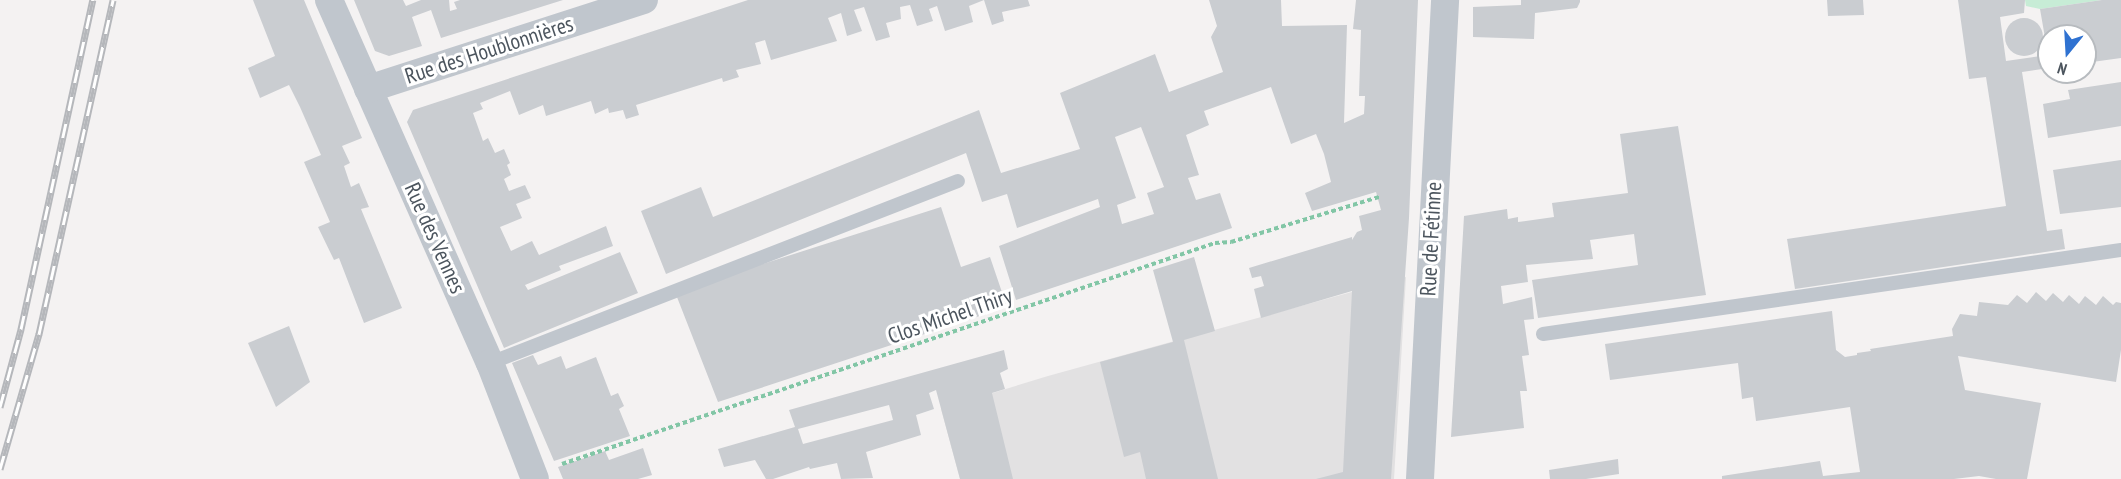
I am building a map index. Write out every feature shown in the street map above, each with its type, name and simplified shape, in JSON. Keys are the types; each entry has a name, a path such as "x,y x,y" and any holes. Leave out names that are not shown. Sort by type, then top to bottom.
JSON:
{"street":[{"name":"Rue des Vennes","path":"328,0 490,363 534,476"},
{"name":"Rue des Houblonnières","path":"368,88 644,0"},
{"name":"Rue de Fétinne","path":"1420,479 1445,0"}],"lane":[{"path":"490,363 958,181"},
{"path":"1543,334 2121,250"}],"path":[{"name":"Clos Michel Thiry","path":"534,476 1215,243 1231,242 1379,197"}],"shaded area":[{"path":"1406,277 1394,479 960,479 941,409 1048,376"}],"green space":[{"path":"2025,0 2102,0 2040,9 2026,6"}],"building":[{"path":"253,0 304,0 362,138 342,146 350,163 344,166 351,187 359,183 369,207 361,209 402,308 364,323 339,258 334,260 318,227 330,222 304,162 321,155 300,107 289,85 260,98 248,68 275,56"},
{"path":"354,0 403,0 406,6 421,0 449,0 450,11 457,9 454,2 460,0 563,0 441,38 431,10 412,17 422,46 389,56 375,51"},
{"path":"748,0 984,0 969,6 973,22 945,31 937,6 929,9 933,21 917,26 910,5 900,7 901,19 886,23 890,37 876,41 864,7 854,10 862,31 847,36 841,13 828,18 837,41 771,60 765,40 755,43 761,64 736,70 739,77 723,82 722,78 636,105 639,115 626,119 623,110 609,113 608,108 595,114 591,101 546,116 543,105 519,115 510,91 480,103 483,109 473,113 483,141 488,138 495,153 504,149 510,163 507,165 511,175 504,179 509,191 525,185 531,198 516,204 522,218 500,227 511,251 532,241 539,255 606,226 613,246 559,266 561,270 525,285 528,290 620,252 638,293 504,348 407,122 413,110"},
{"path":"984,0 1028,0 1030,6 1002,12 1004,21 992,25"},
{"path":"1209,0 1281,0 1282,26 1347,25 1344,123 1364,114 1365,96 1359,96 1361,30 1353,29 1356,0 1418,0 1409,218 1391,479 1316,479 1343,472 1352,291 1261,318 1254,289 1264,286 1261,276 1252,278 1249,268 1352,237 1352,240 1357,232 1362,230 1359,216 1381,210 1376,192 1312,211 1305,193 1331,182 1324,154 1316,134 1291,144 1271,87 1204,111 1209,125 1186,135 1199,175 1188,178 1196,200 1220,193 1232,228 1016,300 999,246 1100,207 1098,199 1017,228 1007,194 982,202 966,153 666,274 641,211 701,187 713,217 979,110 1001,173 1080,149 1060,93 1155,54 1169,92 1223,72 1211,37 1217,26","holes":["1141,127 1164,187 1147,193 1154,214 1122,224 1117,205 1136,198 1115,137"]},
{"path":"1521,0 1580,0 1580,2 1577,8 1535,13 1534,39 1473,37 1473,7 1521,5"},
{"path":"1827,0 1863,0 1864,15 1828,16"},
{"path":"1958,0 2025,0 2024,13 2000,17 2006,61 2037,57 2037,70 2022,72 2047,231 2062,229 2065,249 1795,289 1787,239 2006,206 1986,77 1969,79"},
{"path":"2102,0 2121,0 2121,58 2097,61 2097,24 2043,24 2040,9"},
{"path":"2017,19 2031,19 2037,24 2037,50 2031,55 2017,55 2006,44 2006,30"},
{"path":"2121,82 2121,126 2048,138 2043,104 2070,99 2068,90"},
{"path":"1678,126 1706,295 1538,318 1532,280 1638,265 1634,234 1590,240 1593,259 1526,265 1528,282 1501,286 1503,304 1532,297 1534,319 1524,320 1529,355 1522,356 1527,391 1520,391 1524,428 1451,437 1464,216 1507,209 1508,219 1518,217 1518,222 1554,217 1552,203 1628,193 1620,134"},
{"path":"2121,160 2121,207 2060,214 2053,170"},
{"path":"941,207 961,267 990,257 1007,307 718,402 675,292"},
{"path":"1194,257 1215,331 1184,340 1218,479 1146,479 1140,452 1124,457 1100,362 1173,342 1153,270"},
{"path":"2036,292 2046,301 2053,293 2063,302 2069,295 2079,304 2085,296 2096,305 2103,296 2113,305 2116,302 2121,303 2121,350 2116,382 1958,356 1965,390 2041,403 2027,479 1996,479 1979,476 1954,479 1722,479 1722,476 1820,461 1823,476 1860,472 1850,407 1756,421 1753,397 1742,399 1738,363 1610,380 1605,344 1832,311 1836,350 1845,357 1871,351 1870,349 1953,336 1952,329 1960,314 1977,316 1979,302 2008,305 2017,295 2027,303"},
{"path":"289,326 310,382 276,407 248,343"},
{"path":"1004,350 1008,369 1000,373 1005,389 992,393 1013,479 960,479 936,390 929,393 934,409 916,415 921,435 866,452 873,478 841,479 837,463 810,469 809,467 773,479 766,479 755,460 724,467 718,449 795,427 789,410","holes":["889,405 893,420 803,444 798,429"]},
{"path":"533,355 538,365 561,356 566,369 596,357 611,396 618,393 624,406 619,409 630,436 554,461 512,363"},
{"path":"643,448 652,475 638,479 563,479 558,467 605,451 609,460"},
{"path":"1618,459 1619,474 1586,479 1550,479 1549,470"}],"railway":[{"path":"0,407 21,329 93,0"},
{"path":"0,469 39,334 113,0"}]}
